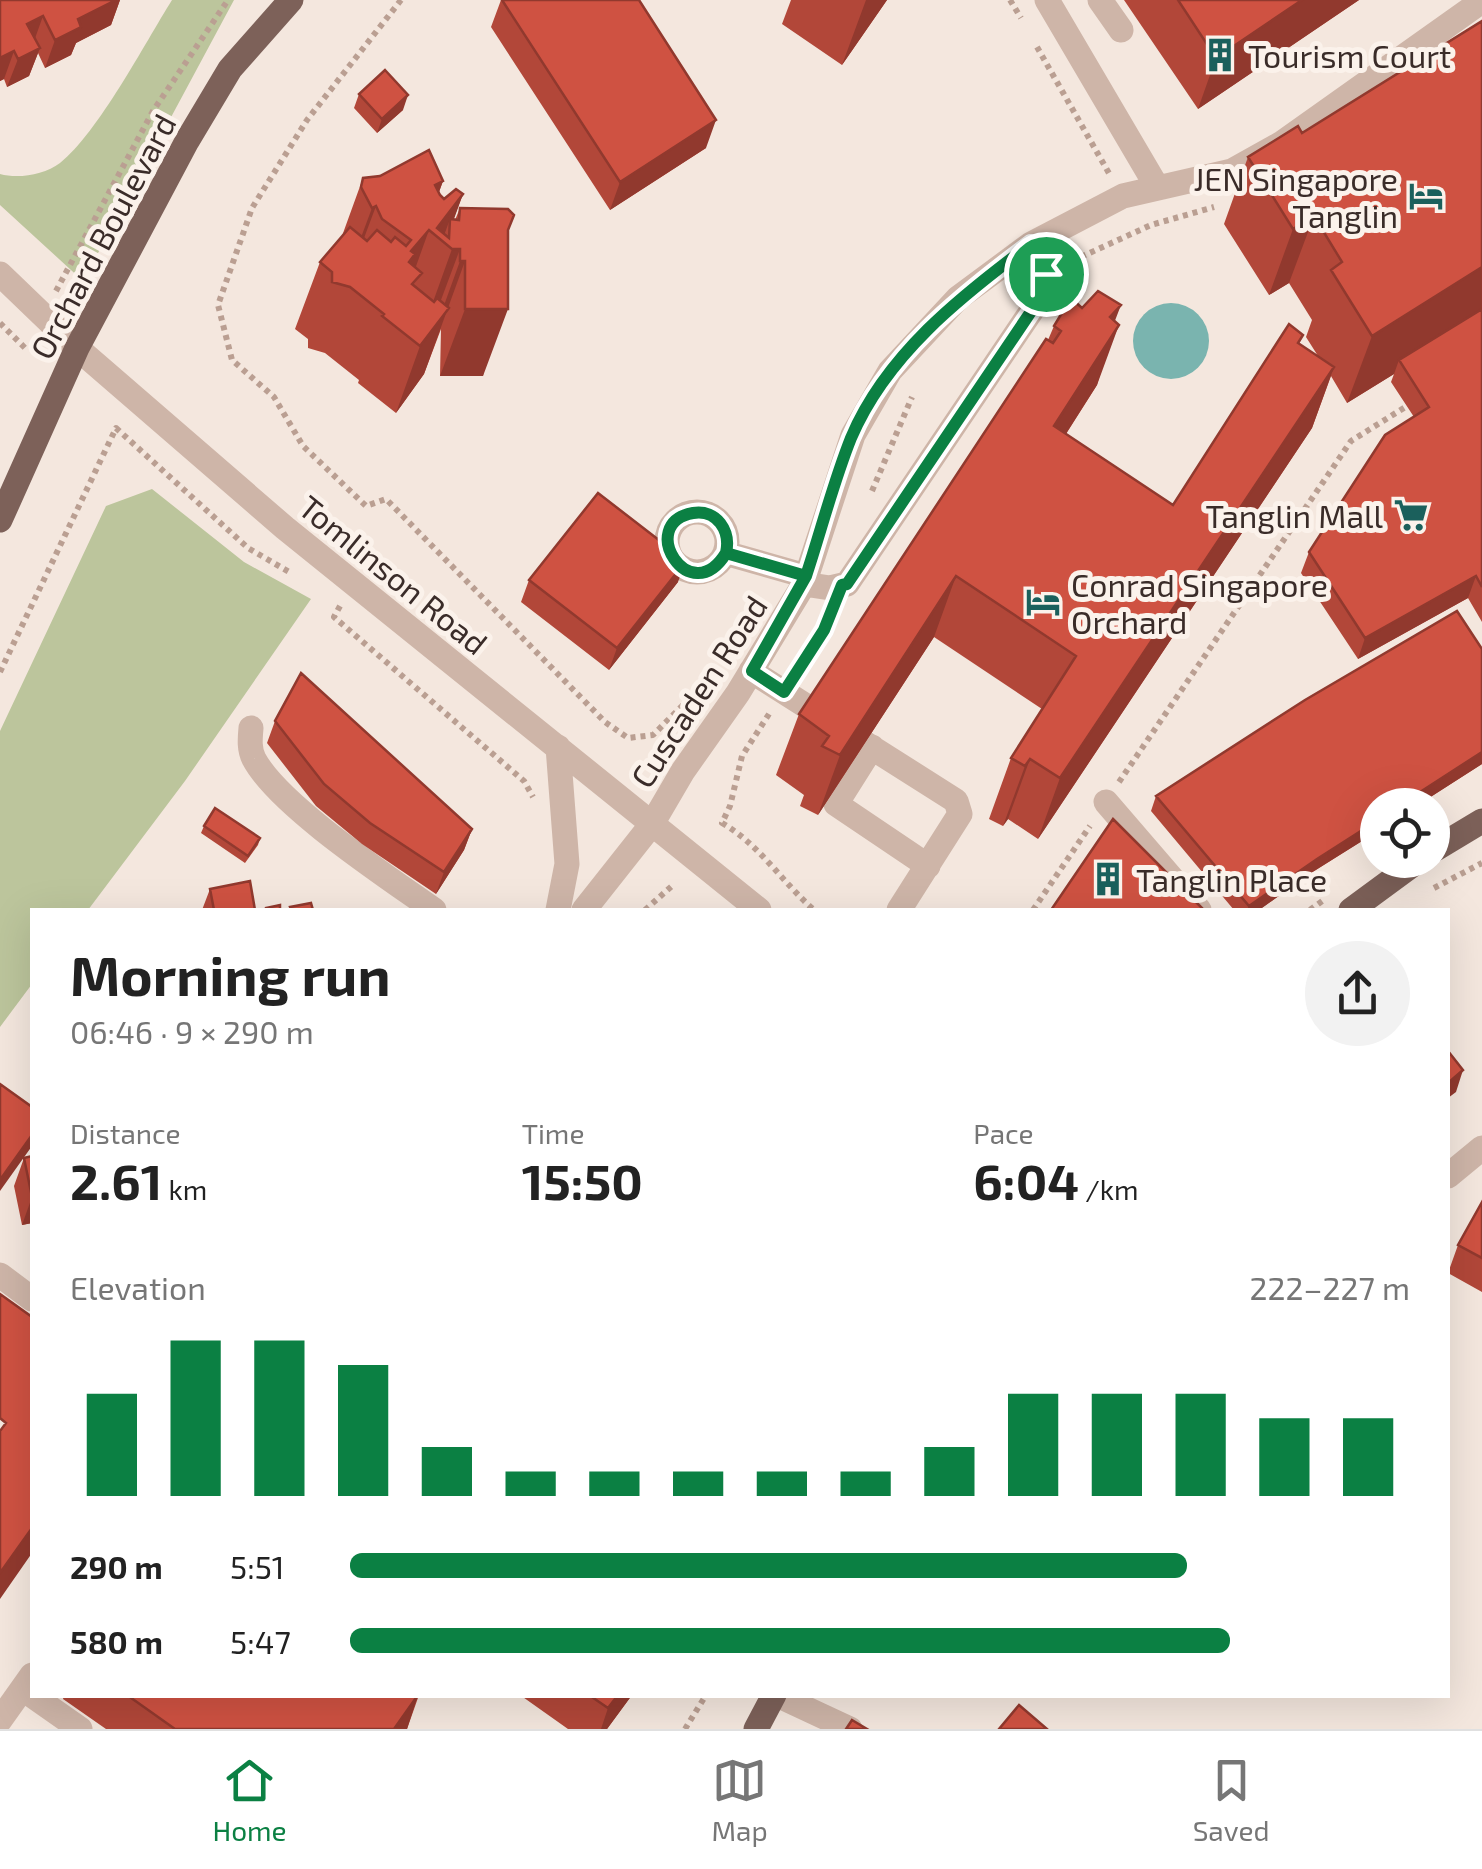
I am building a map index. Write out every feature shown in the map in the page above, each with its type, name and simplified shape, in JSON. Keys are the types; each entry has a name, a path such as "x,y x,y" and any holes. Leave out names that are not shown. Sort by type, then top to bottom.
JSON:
{"main road":[{"name":"Orchard Boulevard","path":"0,520 77,348 187,141 230,69 291,0"},
{"path":"1450,840 1482,821"},
{"path":"1354,908 1395,878"},
{"path":"756,1729 773,1698"}],"street":[{"path":"1047,0 1157,187"},
{"path":"1100,0 1120,30"},
{"name":"Cuscaden Road","path":"586,908 652,824 752,671 805,580 853,435 890,371 958,298 1031,244 1123,196 1232,171 1288,153 1420,64 1482,2"},
{"path":"726,553 830,588 847,584 1051,282 1031,244"},
{"name":"Tomlinson Road","path":"0,274 77,348 379,607 757,908"},
{"path":"752,671 956,801 960,814 901,908"},
{"path":"251,728 254,759 277,785 367,862 431,908"},
{"path":"558,747 567,864 558,908"},
{"path":"872,747 836,804 928,866"},
{"path":"1106,802 1196,908"},
{"path":"1450,1174 1482,1148"},
{"path":"0,1275 30,1298"},
{"path":"0,1720 28,1682"},
{"path":"46,1698 80,1729"},
{"path":"782,1698 850,1729"}],"path":[{"path":"42,316 153,112 228,0"},
{"path":"401,0 307,120 252,208 218,306 225,341 232,360 274,397 303,446 366,506 386,499 604,722 628,738 654,735"},
{"path":"1010,0 1113,180"},
{"path":"1046,274 1137,230 1216,206"},
{"path":"0,323 27,350"},
{"path":"864,508 914,392"},
{"path":"1034,908 1351,441 1407,406"},
{"path":"0,672 116,428 248,548 295,576"},
{"path":"812,908 775,873 746,837 722,823 742,756 824,630 842,585"},
{"path":"326,594 342,602 334,617 524,781 538,805"},
{"path":"647,908 673,885"},
{"path":"652,902 660,908"},
{"path":"684,1729 704,1698"}],"green space":[{"path":"172,0 234,0 83,281 0,205 0,174 39,173 60,163 75,149 105,110"},
{"path":"152,489 244,562 311,599 185,781 90,908 30,908 30,987 0,1027 0,731 106,506"}],"water":[{"path":"1171,303 1198,314 1209,341 1198,368 1171,379 1144,368 1133,341 1144,314"}],"building":[{"path":"0,0 116,0 78,19 81,27 55,40 43,16 27,24 40,48 18,59 14,51 0,58"},
{"path":"502,0 639,0 716,120 620,182"},
{"path":"1178,0 1302,0 1216,58"},
{"path":"1482,21 1482,267 1372,336 1331,270 1342,262 1314,216 1293,229 1248,157 1298,126 1302,133"},
{"path":"385,70 408,95 382,119 359,94"},
{"path":"429,150 443,181 435,185 440,195 444,199 456,189 463,194 437,228 449,238 450,219 459,220 460,208 508,209 514,215 508,230 508,309 465,309 465,261 460,261 460,249 452,249 429,230 411,251 415,254 409,262 422,273 412,284 434,302 437,298 449,308 420,346 350,287 332,282 332,272 320,262 350,227 367,241 377,230 391,242 395,237 406,246 411,240 382,219 376,206 372,208 361,187 363,178 380,176"},
{"name":"Conrad Singapore Orchard","path":"1098,291 1121,305 1110,317 1119,325 1054,426 1173,505 1289,324 1303,335 1298,343 1334,367 1060,778 1030,759 1025,766 1011,758 1076,656 956,576 840,755 822,746 829,736 799,714 1046,339 1053,343 1061,331 1054,326 1071,298 1082,308"},
{"name":"Tanglin Mall","path":"1482,309 1482,587 1476,576 1365,638 1309,552 1385,435 1429,407 1399,360"},
{"path":"598,493 686,561 617,648 529,580"},
{"path":"1457,611 1482,649 1482,752 1426,788 1360,788 1360,832 1249,906 1156,796 1305,700"},
{"path":"301,673 472,829 444,872 370,823 324,784 275,721"},
{"path":"215,808 260,838 248,856 204,826"},
{"path":"1113,819 1202,908 1052,908"},
{"path":"250,881 255,908 214,908 210,889"},
{"path":"311,903 312,908 290,908"},
{"path":"1450,1054 1463,1070 1450,1081"},
{"path":"0,1084 30,1106 30,1138 0,1180"},
{"path":"30,1156 30,1187 24,1158"},
{"path":"1482,1202 1482,1258 1458,1245"},
{"path":"0,1294 30,1316 30,1531 0,1573 0,1431 6,1423 0,1418"},
{"path":"131,1698 416,1698 394,1729 175,1729"},
{"path":"593,1698 616,1698 608,1708"},
{"path":"1019,1705 1047,1729 999,1729"},
{"path":"852,1720 867,1729 846,1729"}],"place":[{"name":"Tourism Court","path":"1220,55"},
{"name":"JEN Singapore Tanglin","path":"1426,196"},
{"name":"Tanglin Mall","path":"1411,515"},
{"name":"Conrad Singapore Orchard","path":"1043,602"},
{"name":"Tanglin Place","path":"1108,879"}],"route":[{"path":"1046,274 1031,244 958,298 890,371 853,435 806,576 726,553 723,526 709,514 690,513 674,523 667,542 674,562 682,568 702,572 720,562 726,553 778,569 806,576 752,671 784,692 824,630 842,585 847,584 1051,282 1046,274"}]}
